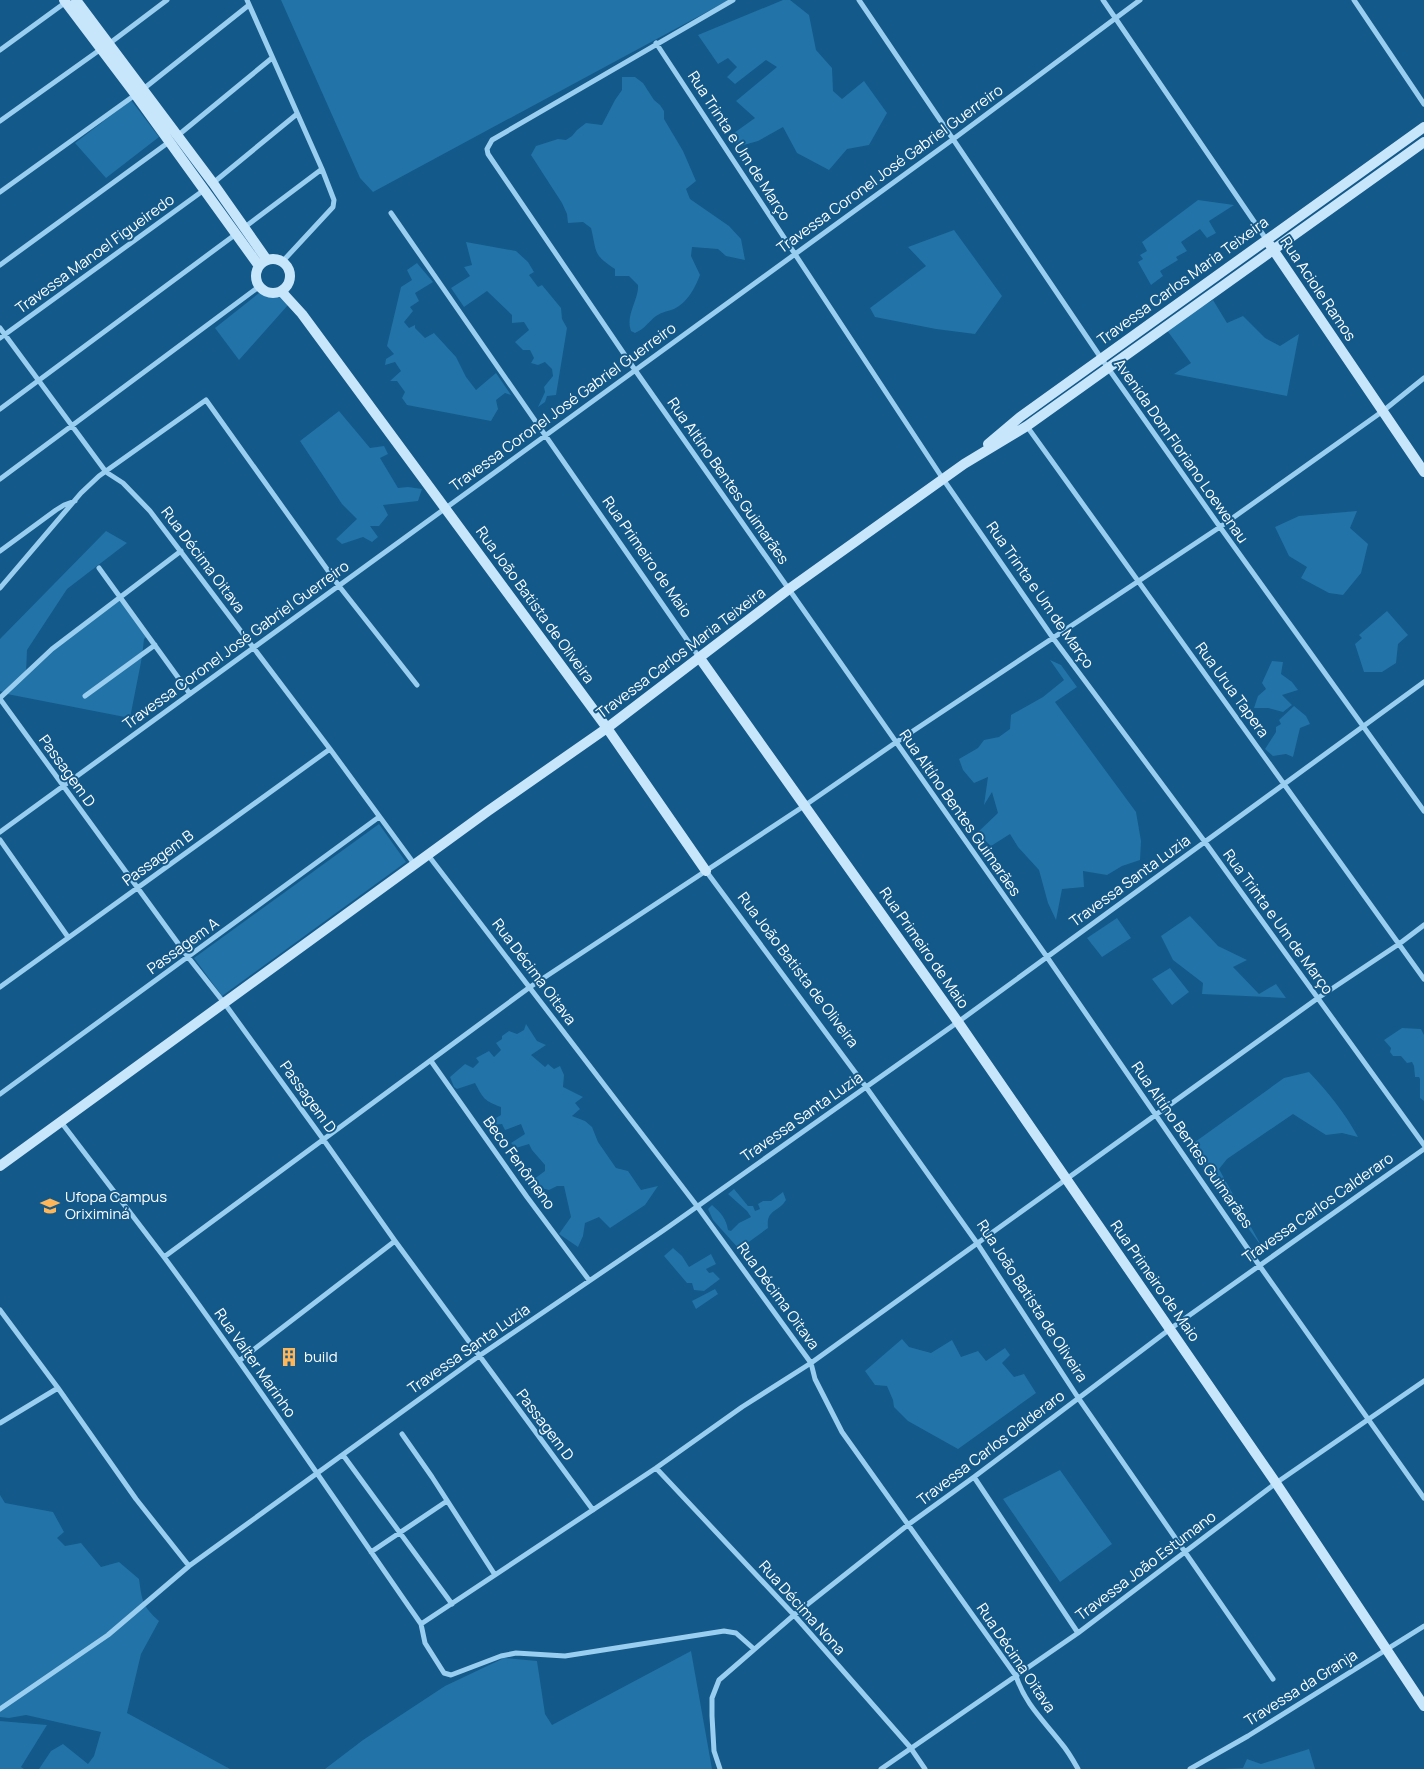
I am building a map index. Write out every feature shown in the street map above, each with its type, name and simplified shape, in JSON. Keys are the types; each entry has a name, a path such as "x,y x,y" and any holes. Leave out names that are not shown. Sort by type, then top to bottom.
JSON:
{"street":[{"path":"0,121 168,0"},
{"path":"656,43 733,0"},
{"name":"Avenida Dom Floriano Loewenau","path":"859,0 1101,358 1220,528 1424,811"},
{"name":"Rua Aciole Ramos","path":"1103,0 1424,472"},
{"name":"Travessa Coronel José Gabriel Guerreiro","path":"0,832 952,140 1140,0"},
{"path":"1354,0 1424,104"},
{"path":"0,50 68,1 106,46 174,139 213,183 245,227 263,263"},
{"path":"0,192 139,92 248,2 334,200 334,204 283,262"},
{"name":"Rua Altíno Bentes Guimarães","path":"656,43 492,140 487,149 488,154 634,370 1047,957 1259,1265 1424,1498"},
{"name":"Rua Trinta e Um de Março","path":"656,43 944,479 1053,638 1205,842 1424,1147"},
{"path":"0,265 174,139 272,58"},
{"path":"213,183 297,114"},
{"name":"Travessa Carlos Maria Teixeira","path":"0,1166 428,855 607,728 789,589 964,464 1020,417 1424,127"},
{"path":"174,139 204,190 236,234 263,263"},
{"name":"Travessa Carlos Maria Teixeira","path":"964,464 1027,426 1424,142"},
{"path":"245,227 322,169"},
{"name":"Travessa Manoel Figueiredo","path":"2,336 204,190"},
{"name":"Rua Primeiro de Maio","path":"391,214 699,657 958,1022 1276,1483 1424,1706"},
{"path":"0,409 236,234"},
{"path":"273,258 283,262 290,270 286,287 281,291 270,292 260,286 256,276 263,263 273,258"},
{"path":"0,479 260,286"},
{"name":"Rua João Batista de Oliveira","path":"281,291 302,314 607,728 706,871 866,1087 977,1243 1079,1399 1273,1679"},
{"name":"Rua Décima Oitava","path":"0,328 2,336 40,380 106,472 123,483 150,511 181,551 415,865"},
{"path":"164,1257 530,987 1220,528 1383,411 1424,378"},
{"path":"0,588 81,493 106,472 206,400 339,586 417,684"},
{"name":"Rua Urua Tapera","path":"1020,417 1424,978"},
{"path":"0,551 56,510 75,501"},
{"path":"0,699 52,649 181,551"},
{"path":"99,568 190,694"},
{"path":"85,696 155,646"},
{"name":"Travessa Santa Luzia","path":"0,1709 108,1635 189,1566 479,1356 697,1206 958,1022 1424,682"},
{"name":"Passagem D","path":"0,699 188,957 225,1004 395,1241 593,1510"},
{"name":"Passagem B","path":"0,986 330,749"},
{"name":"Passagem A","path":"0,1094 379,817"},
{"path":"0,840 68,937"},
{"name":"Rua Décima Oitava","path":"428,855 697,1206 811,1363 815,1379 842,1432 1016,1676 1020,1689 1037,1716 1062,1744 1078,1769"},
{"path":"754,1649 736,1633 724,1631 565,1656 516,1653 501,1656 448,1675 442,1671 424,1643 421,1624 656,1468 742,1407 811,1363 1318,998 1424,925"},
{"name":"Beco Fenômeno","path":"431,1061 527,1197 590,1280"},
{"name":"Rua Valter Marinho","path":"60,1121 164,1257 239,1361 421,1624"},
{"name":"Travessa Carlos Calderaro","path":"720,1769 714,1751 712,1698 718,1680 794,1615 908,1524 1079,1399 1170,1329 1424,1147"},
{"path":"239,1361 395,1241"},
{"path":"0,1310 136,1498 189,1566"},
{"name":"Travessa João Estumano","path":"881,1769 910,1747 1078,1633 1276,1483 1424,1381"},
{"path":"0,1423 58,1388"},
{"path":"402,1434 495,1575"},
{"path":"343,1455 452,1604"},
{"name":"Rua Décima Nona","path":"656,1468 794,1615 910,1747 925,1769"},
{"path":"974,1477 1078,1633"},
{"path":"371,1552 447,1501"},
{"name":"Travessa da Granja","path":"1190,1769 1386,1651 1424,1626"}],"shaded area":[{"path":"281,0 729,0 373,192 360,178"},
{"path":"783,0 790,0 809,15 816,50 832,68 833,91 842,99 864,81 887,113 869,145 847,149 829,170 797,153 783,127 758,141 740,146 727,138 755,118 736,101 777,67 766,60 735,84 727,77 737,67 728,58 718,64 698,35"},
{"path":"622,77 635,77 643,83 654,100 660,105 664,111 664,119 683,151 696,181 686,189 690,199 729,226 741,239 745,260 726,256 718,249 692,247 691,256 700,275 690,295 679,306 656,316 635,333 631,331 630,319 638,285 629,276 615,276 615,269 602,260 595,248 591,228 583,222 568,223 567,214 562,203 531,155 536,146 558,139 566,140 586,123 602,125 622,90"},
{"path":"131,100 159,137 106,178 75,143"},
{"path":"1198,200 1234,205 1209,221 1216,233 1207,238 1200,229 1181,242 1187,251 1176,257 1178,260 1160,271 1163,276 1151,285 1138,262 1143,259 1140,255 1147,251 1142,242"},
{"path":"954,230 1002,296 975,334 936,329 875,317 870,308 926,266 908,247"},
{"path":"466,242 516,251 528,262 534,272 529,275 538,287 542,285 561,308 562,319 567,328 556,395 547,396 545,402 538,407 545,392 544,387 553,376 552,369 545,362 538,365 531,363 534,358 530,350 523,350 515,342 529,330 524,322 512,323 512,315 487,291 464,307 451,288 470,276 464,267 472,265"},
{"path":"417,263 433,282 415,293 419,301 410,307 413,311 404,322 409,328 415,325 415,328 425,338 434,333 456,357 466,377 476,390 496,373 511,395 505,393 496,400 498,409 491,421 407,405 402,398 405,392 397,381 390,381 401,371 395,362 385,365 386,359 394,354 387,346 401,287 412,280 407,270"},
{"path":"259,293 270,297 281,297 288,305 239,360 215,328"},
{"path":"1213,300 1227,323 1243,316 1265,338 1280,346 1299,334 1287,396 1174,374 1191,363 1166,329"},
{"path":"339,411 370,448 384,446 388,454 380,458 398,488 422,489 418,501 383,505 388,515 379,526 370,526 378,537 372,542 363,537 342,544 336,539 357,519 342,504 300,441"},
{"path":"1357,511 1350,528 1368,544 1361,573 1343,595 1329,593 1301,578 1307,567 1289,556 1275,527 1299,516"},
{"path":"106,531 127,543 67,589 27,650 26,673 3,692 0,691 0,639"},
{"path":"120,599 147,636 144,639 130,718 7,694 54,647"},
{"path":"1387,611 1408,635 1398,644 1396,663 1382,672 1364,672 1355,644 1362,638 1359,635"},
{"path":"1050,660 1061,665 1077,687 1055,702 1136,812 1141,841 1140,860 1122,866 1107,875 1083,871 1084,887 1062,889 1056,920 1048,903 1039,870 1018,847 1010,834 991,846 977,833 998,813 992,792 984,805 988,777 974,783 963,770 959,759 978,748 984,740 999,737 1010,729 1011,715 1043,697 1064,680"},
{"path":"1272,661 1283,662 1281,674 1292,682 1298,690 1282,695 1292,705 1283,712 1268,708 1254,708 1258,696 1266,689 1262,683"},
{"path":"1294,706 1306,716 1310,724 1300,728 1293,757 1286,754 1273,756 1265,749 1276,732 1276,727 1281,724 1279,720"},
{"path":"379,824 406,862 222,996 194,958"},
{"path":"1190,916 1218,946 1247,960 1233,967 1259,994 1276,984 1286,998 1202,994 1203,983 1173,960 1161,936"},
{"path":"1117,918 1131,938 1102,957 1087,938"},
{"path":"1170,968 1189,992 1172,1005 1152,979"},
{"path":"526,1024 537,1041 546,1045 531,1055 545,1067 548,1064 554,1069 560,1066 564,1075 563,1087 583,1097 575,1103 580,1109 572,1116 585,1121 592,1127 598,1142 616,1168 628,1171 641,1190 658,1186 645,1205 610,1228 599,1217 585,1223 583,1236 578,1247 559,1234 571,1217 564,1186 557,1186 549,1190 541,1188 534,1179 545,1171 545,1165 529,1144 516,1148 511,1143 525,1134 521,1124 505,1130 502,1124 493,1125 491,1121 501,1115 501,1107 485,1098 475,1083 457,1089 454,1087 450,1077 465,1064 473,1068 479,1062 476,1058 489,1051 494,1057 501,1050 496,1043 502,1039 502,1036 509,1031 517,1034 524,1030"},
{"path":"1402,1028 1421,1029 1424,1035 1424,1101 1420,1098 1420,1079 1415,1077 1412,1062 1407,1063 1401,1056 1393,1056 1390,1052 1391,1048 1384,1040"},
{"path":"1309,1072 1336,1103 1358,1137 1342,1133 1326,1135 1293,1114 1227,1159 1219,1169 1262,1247 1188,1147 1284,1078"},
{"path":"734,1189 748,1206 753,1206 755,1211 760,1209 758,1204 763,1201 771,1201 783,1192 786,1200 769,1217 768,1228 739,1249 713,1220 708,1209 712,1205 724,1219 728,1230 731,1231 739,1223 751,1217 728,1194"},
{"path":"673,1248 682,1256 689,1267 711,1254 716,1264 706,1269 709,1273 713,1272 720,1279 704,1291 694,1290 692,1283 687,1283 664,1256"},
{"path":"715,1289 718,1294 696,1309 692,1301"},
{"path":"902,1339 909,1347 931,1353 952,1340 961,1357 978,1351 986,1361 1005,1348 1010,1355 1002,1363 1014,1377 1024,1374 1036,1393 958,1449 908,1421 894,1407 887,1386 875,1385 865,1371"},
{"path":"1060,1470 1112,1544 1060,1582 1003,1499"},
{"path":"0,1495 5,1503 53,1512 64,1532 57,1538 65,1546 81,1543 101,1567 119,1562 139,1579 146,1607 159,1621 141,1654 127,1713 230,1769 39,1769 51,1751 63,1744 88,1764 94,1756 101,1732 26,1715 9,1718 0,1717"},
{"path":"691,1651 712,1769 325,1769 363,1740 445,1686 504,1658 537,1661 545,1714 552,1725"},
{"path":"0,1721 47,1725 21,1767 24,1769 0,1769"},
{"path":"1309,1749 1315,1769 1222,1769 1243,1768 1247,1759 1261,1764"}],"place":[{"name":"Ufopa Campus Oriximiná","path":"50,1206"},
{"name":"build","path":"289,1357"}]}
